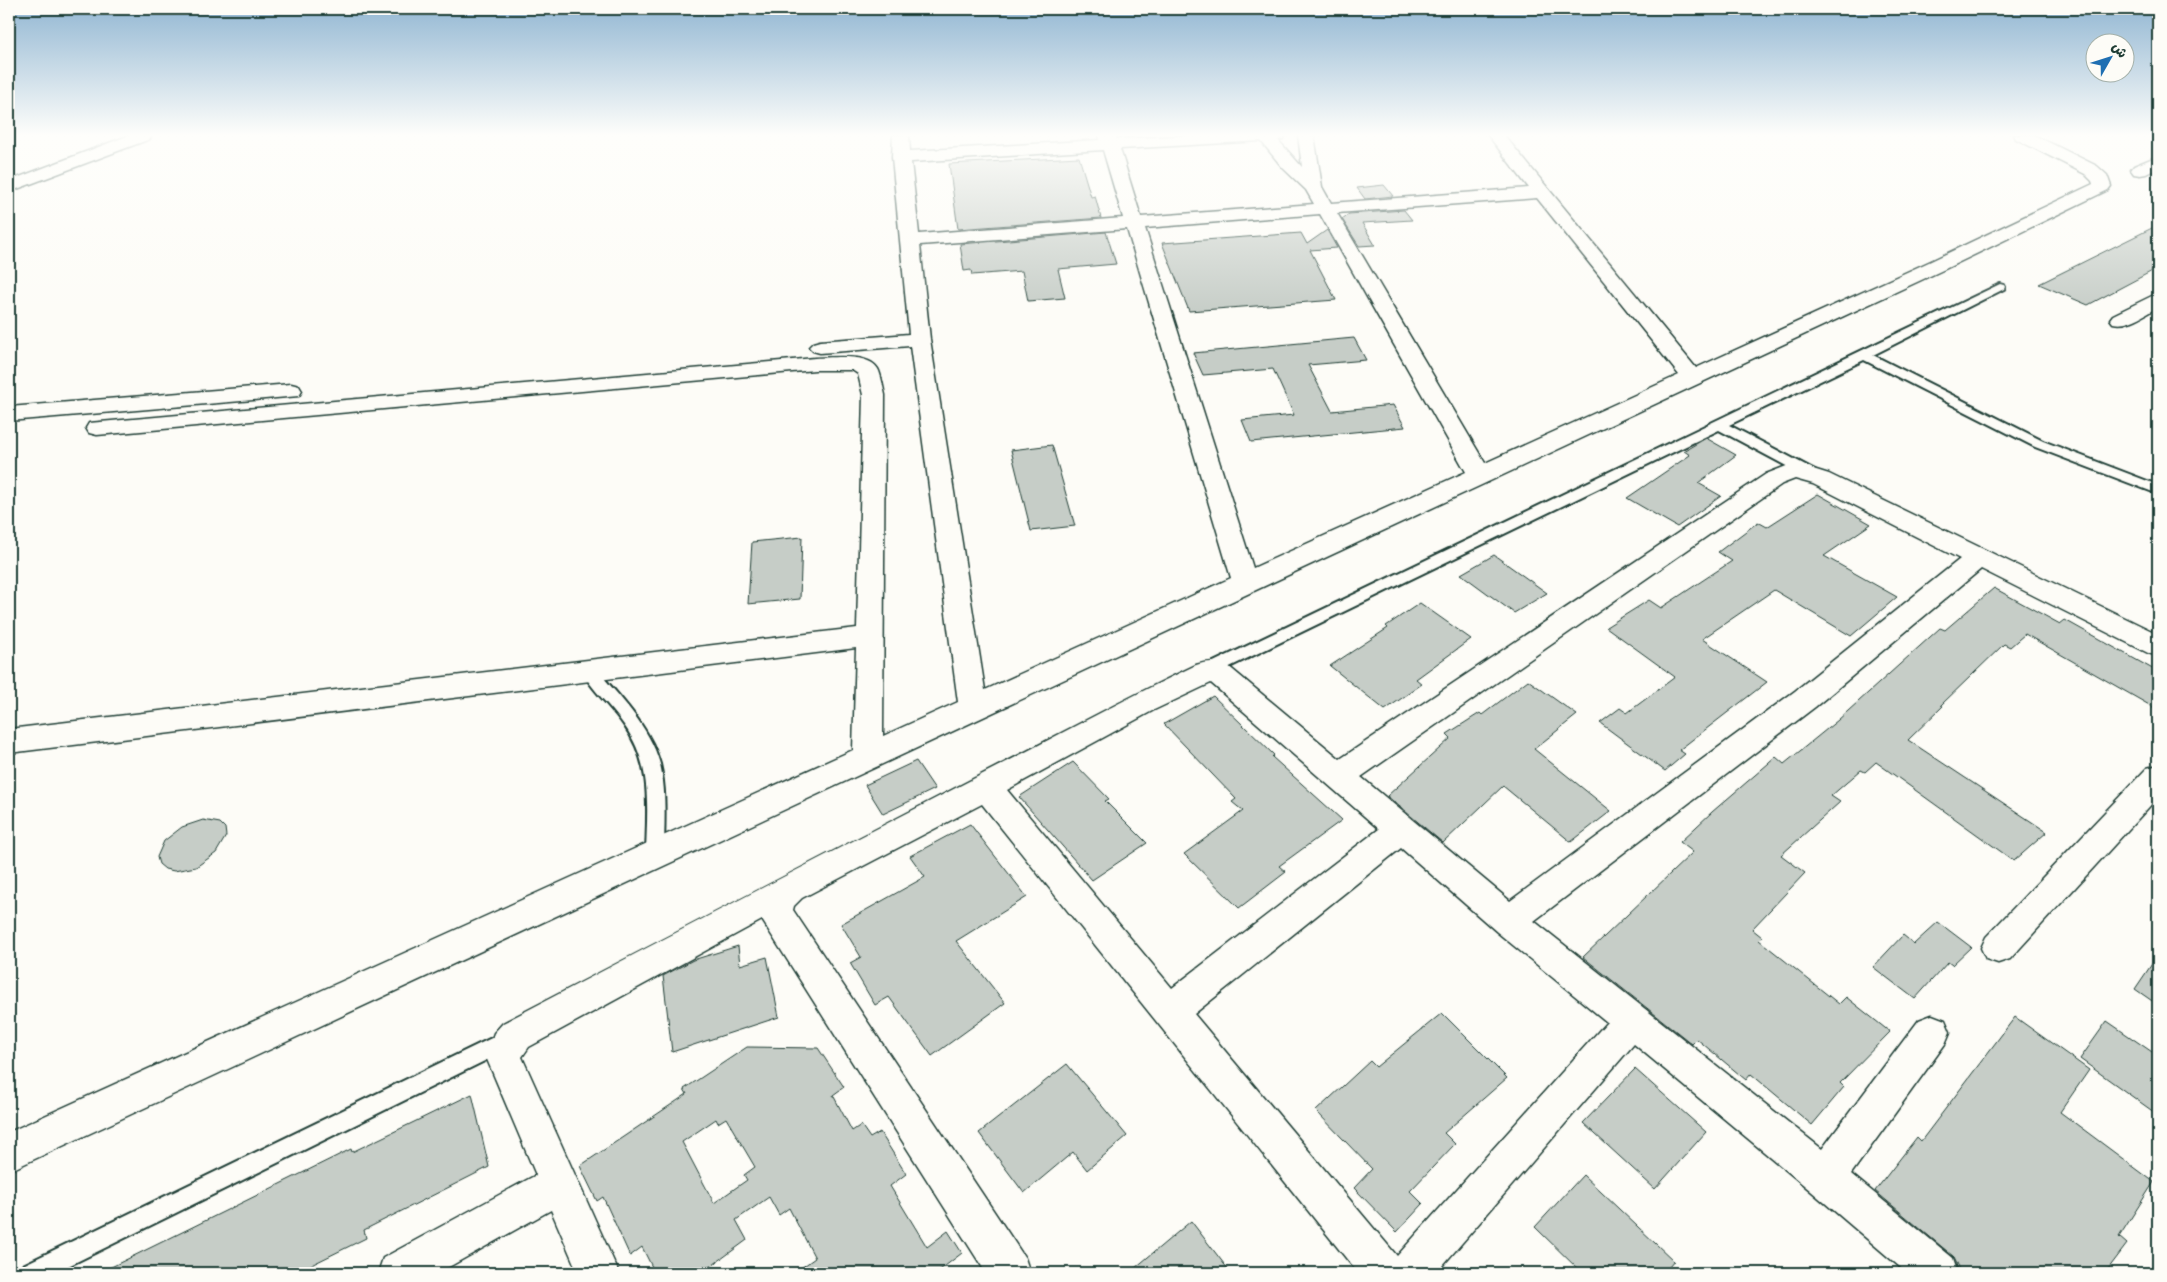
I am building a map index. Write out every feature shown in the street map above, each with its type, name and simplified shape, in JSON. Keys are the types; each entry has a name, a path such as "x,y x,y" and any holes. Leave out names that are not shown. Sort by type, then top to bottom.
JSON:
{"main road":[{"path":"905,195 920,339 973,708"},
{"path":"1125,195 1245,583"},
{"path":"1317,195 1480,475"},
{"path":"910,240 1504,195"},
{"path":"1544,195 1693,378"},
{"path":"9,1152 1938,265 2084,195"},
{"path":"2120,319 2158,299"},
{"path":"9,414 920,339"},
{"path":"97,428 815,364 856,364 868,371 874,395 868,757"},
{"path":"1340,774 1774,479 1794,471 1821,479 2158,646"},
{"path":"1509,921 1805,700 1979,557"},
{"path":"9,741 870,636"},
{"path":"599,1273 504,1057 507,1045 516,1036 790,888 986,788 1127,710 1206,672 1217,672 1228,679 1340,774 1509,921 1825,1177 1938,1273"},
{"path":"1998,948 2158,777"},
{"path":"986,788 1384,1273"},
{"path":"1169,1012 1402,829"},
{"path":"790,888 778,900 776,913 1010,1273"},
{"path":"1409,1273 1631,1021"},
{"path":"1825,1177 1932,1032"},
{"path":"398,1273 560,1183"}],"lane":[{"path":"1206,672 1864,356 2000,287"},
{"path":"1864,356 2039,444 2158,490"},
{"path":"1718,425 1821,479"},
{"path":"589,670 633,727 650,757 654,777 655,854"},
{"path":"31,1273 516,1036"}],"building":[{"path":"953,195 1090,195 1091,197 1095,196 1101,218 958,229"},
{"path":"1362,195 1393,196 1365,199"},
{"path":"1404,210 1412,220 1362,223 1375,245 1359,246 1342,219 1349,214"},
{"path":"2158,225 2158,268 2088,305 2039,284"},
{"path":"1327,230 1337,248 1310,250 1336,300 1189,311 1162,243 1301,233 1307,244"},
{"path":"1106,232 1116,264 1058,269 1065,298 1028,301 1022,271 972,275 971,270 964,271 960,244"},
{"path":"1354,338 1366,360 1308,365 1332,411 1393,405 1405,427 1251,442 1242,420 1294,415 1273,369 1203,375 1193,353"},
{"path":"1706,438 1736,455 1698,483 1721,496 1677,527 1627,498 1690,455 1684,451"},
{"path":"1052,445 1075,526 1031,531 1011,450"},
{"path":"1818,494 1871,524 1824,556 1897,597 1851,636 1774,590 1702,639 1767,682 1679,750 1685,754 1665,771 1600,723 1620,708 1627,713 1675,677 1606,627 1649,600 1661,608 1732,561 1718,552 1758,522 1767,527"},
{"path":"802,537 800,599 748,604 752,542"},
{"path":"1494,555 1547,593 1514,613 1461,574"},
{"path":"1994,588 2060,624 2065,620 2158,672 2158,710 2025,634 2010,647 2004,644 1908,740 2047,832 2014,861 1876,762 1865,772 1861,770 1831,796 1840,802 1781,855 1805,873 1752,929 1762,937 1759,940 1839,1004 1846,997 1890,1032 1840,1083 1844,1087 1812,1125 1751,1074 1746,1080 1697,1039 1692,1044 1583,957 1693,852 1680,842 1712,812 1776,757 1784,764 1838,720 1940,628 1945,630"},
{"path":"1420,603 1471,639 1416,679 1422,684 1385,710 1330,666 1388,628 1386,626"},
{"path":"1528,680 1577,715 1534,749 1611,811 1571,842 1503,786 1443,843 1387,796 1451,738 1447,734 1480,713 1482,715"},
{"path":"1213,696 1274,755 1272,757 1342,820 1279,866 1286,872 1239,908 1184,854 1243,811 1232,802 1236,799 1164,724"},
{"path":"916,761 935,789 883,814 865,785"},
{"path":"1073,762 1109,799 1105,801 1147,843 1092,880 1019,797"},
{"path":"203,820 220,823 225,828 226,836 216,853 196,867 174,871 165,869 159,864 157,857 164,841 182,827"},
{"path":"970,824 1027,897 956,941 1005,1003 932,1056 889,997 875,1005 850,963 861,957 841,924 925,877 910,856"},
{"path":"1938,922 1971,947 1952,965 1948,962 1915,999 1873,967 1903,935 1914,944"},
{"path":"738,946 740,965 767,957 779,1017 672,1052 663,976 693,960"},
{"path":"2158,955 2158,1005 2135,989"},
{"path":"1442,1013 1507,1078 1444,1133 1455,1144 1410,1191 1423,1204 1397,1232 1354,1188 1372,1169 1316,1111 1370,1061 1376,1067"},
{"path":"2015,1017 2089,1070 2060,1112 2154,1182 2119,1237 2127,1244 2105,1273 1962,1273 1954,1257 1875,1191 1917,1137 1921,1141"},
{"path":"2107,1021 2158,1056 2158,1115 2080,1059"},
{"path":"747,1047 818,1048 844,1087 833,1095 852,1131 861,1125 870,1138 880,1132 906,1174 890,1186 927,1247 948,1231 962,1253 936,1273 794,1273 815,1258 789,1208 779,1215 769,1197 736,1220 747,1240 702,1273 655,1273 642,1247 630,1256 603,1197 597,1201 580,1166 687,1094 684,1089","holes":["726,1118 755,1167 744,1175 747,1180 714,1203 682,1142 716,1119 718,1123"]},
{"path":"1067,1064 1127,1136 1087,1170 1073,1152 1024,1193 979,1133"},
{"path":"1635,1069 1706,1132 1655,1189 1583,1123"},
{"path":"472,1094 489,1167 364,1230 366,1238 295,1273 99,1273 351,1149 352,1152"},
{"path":"1583,1175 1674,1261 1664,1273 1582,1273 1535,1227"},
{"path":"1191,1221 1231,1273 1129,1273"}]}
